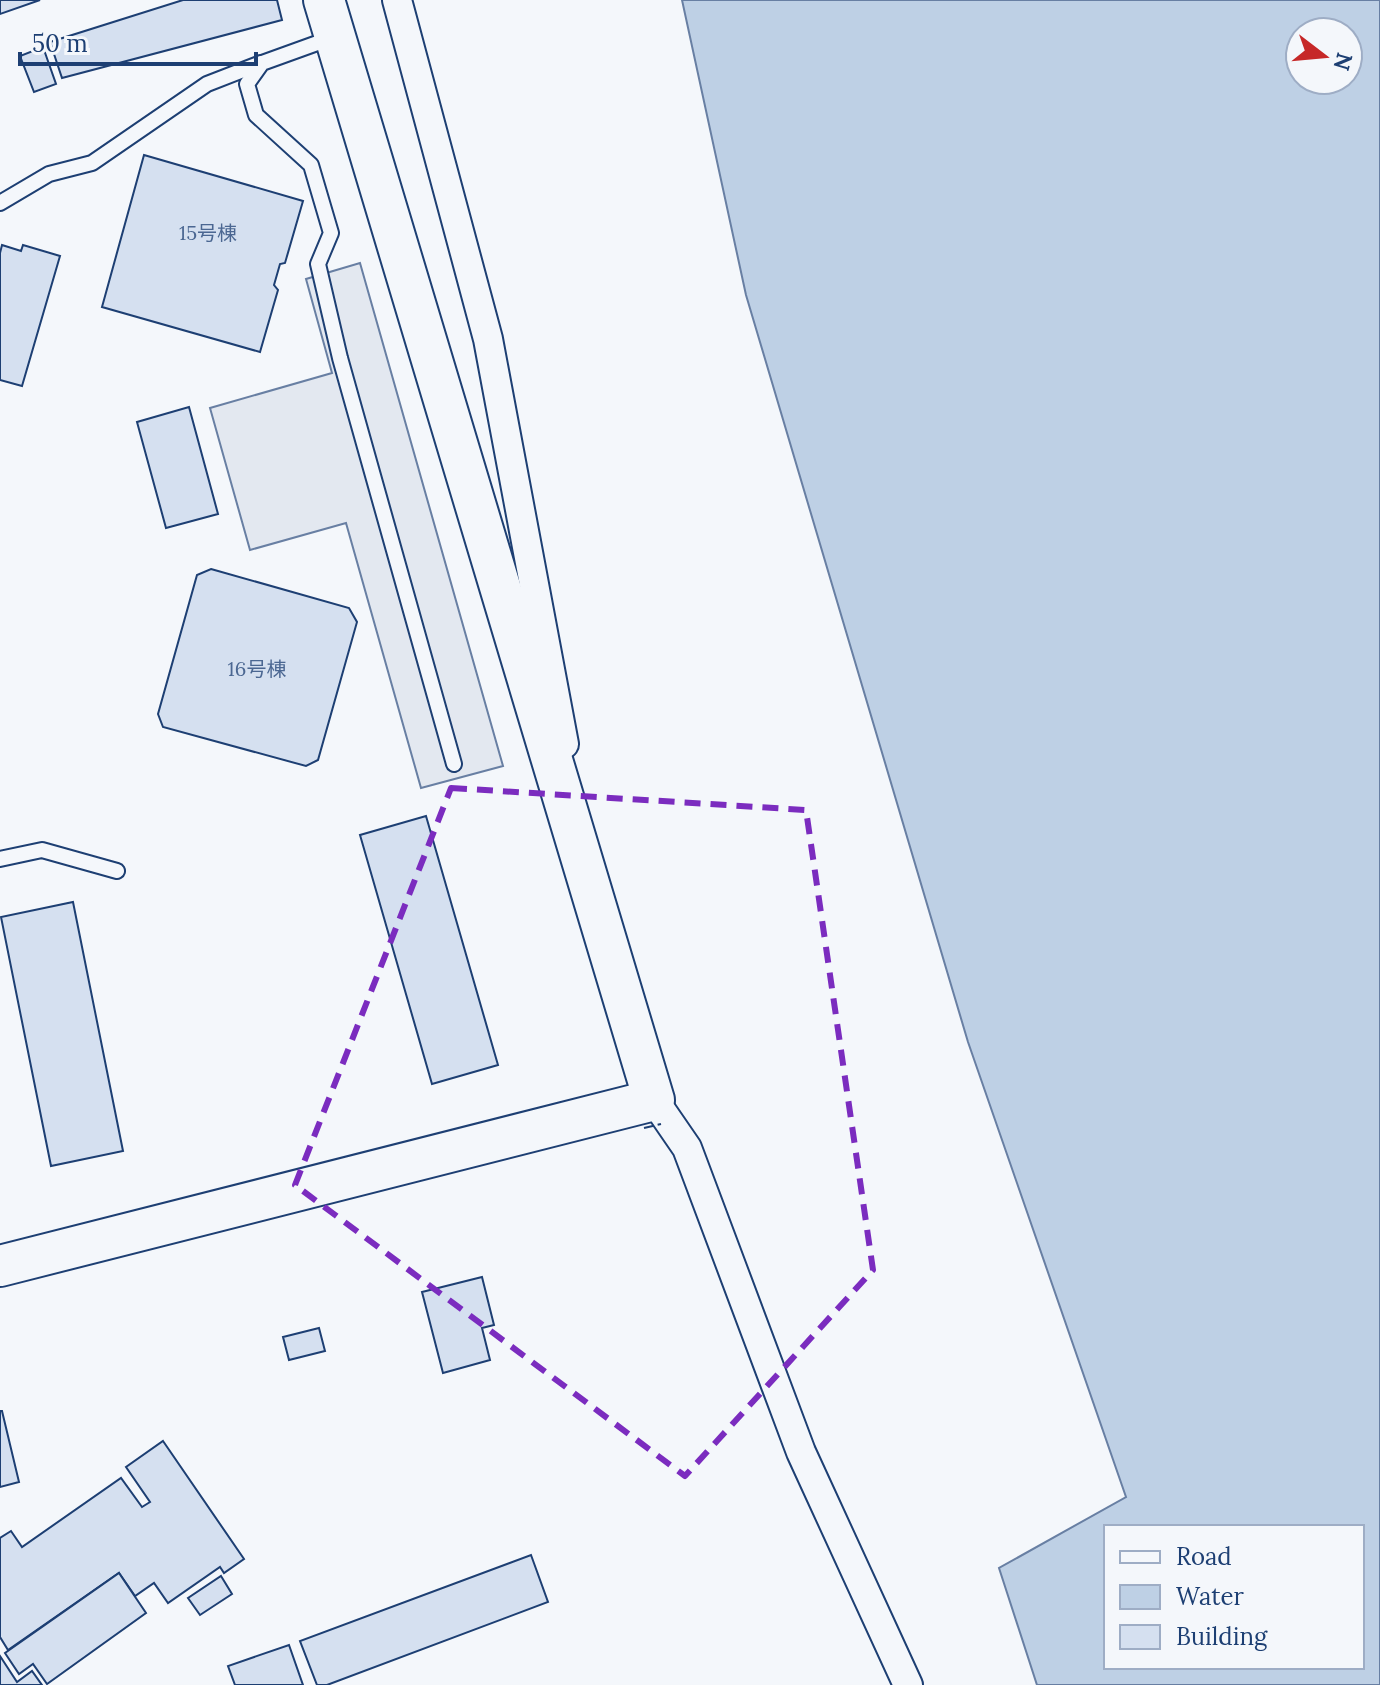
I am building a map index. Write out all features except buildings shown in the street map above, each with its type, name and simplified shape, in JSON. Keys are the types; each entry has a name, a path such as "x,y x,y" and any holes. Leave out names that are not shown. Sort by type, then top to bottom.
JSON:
{"street":[{"path":"397,0 488,339 595,909"},
{"path":"329,18 654,1100 687,1148 801,1452 908,1685"},
{"path":"0,1266 654,1100"}],"lane":[{"path":"0,203 49,174 92,163 207,84 262,63 329,18"},
{"path":"262,63 247,84 256,115 311,165 331,233 318,264 330,317 373,481 454,764"},
{"path":"0,859 42,850 117,871"}],"highlighted area":[{"path":"451,788 806,810 873,1270 685,1476 295,1185"}],"shaded area":[{"path":"360,263 503,766 421,788 346,523 250,550 210,408 332,373 306,279"}],"water":[{"path":"682,0 1380,0 1380,1685 1037,1685 999,1568 1126,1497 968,1042 746,295"}],"fence":[{"path":"644,1128 661,1124"}]}
